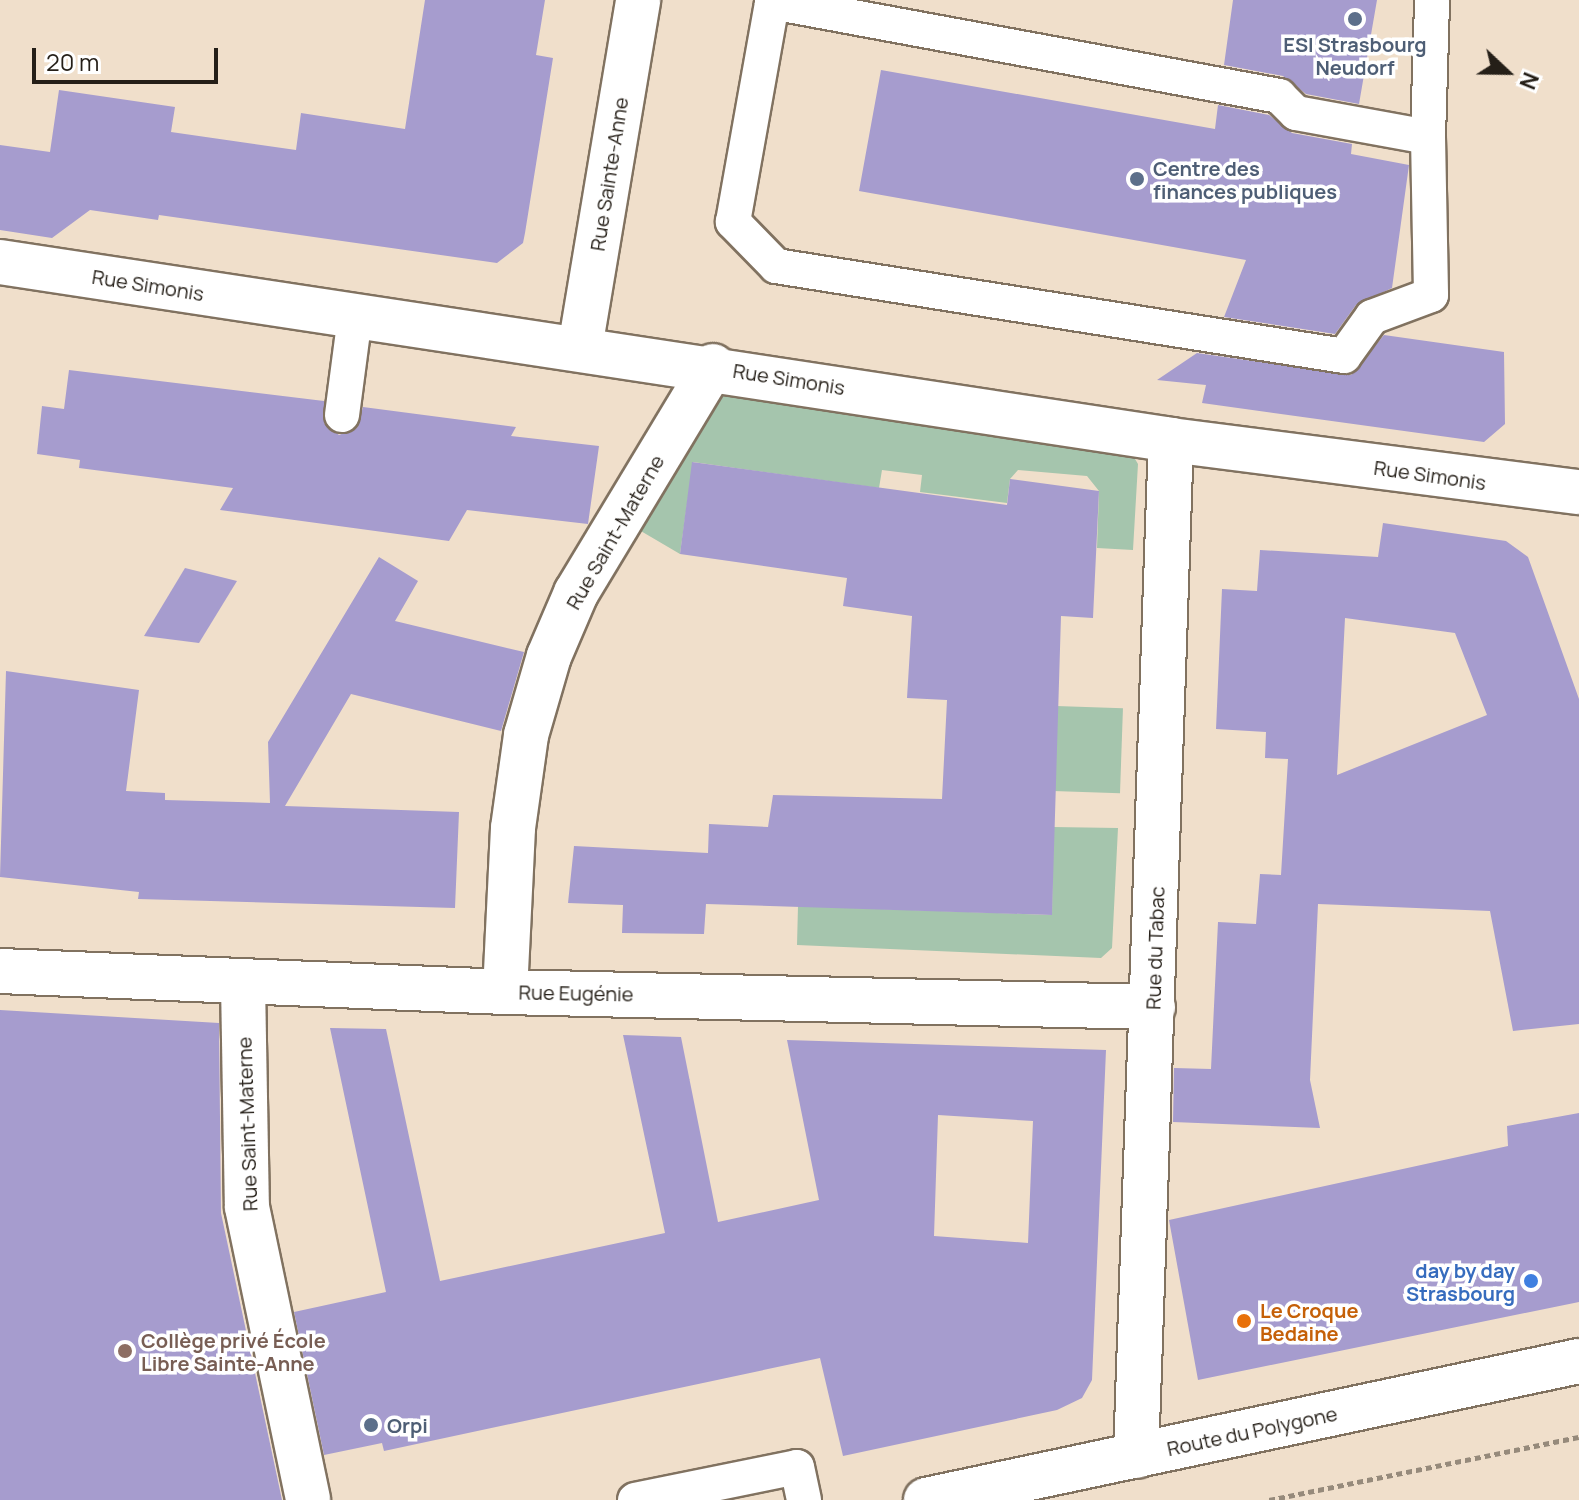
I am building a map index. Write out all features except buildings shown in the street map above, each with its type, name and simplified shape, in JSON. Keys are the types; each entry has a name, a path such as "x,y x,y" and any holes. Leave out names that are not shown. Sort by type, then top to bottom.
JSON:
{"street":[{"name":"Rue Sainte-Anne","path":"580,348 638,0"},
{"name":"Rue Simonis","path":"0,262 713,366 1171,440 1579,492"},
{"name":"Rue Saint-Materne","path":"505,992 513,828 526,735 549,656 576,593 713,366"},
{"name":"Rue du Tabac","path":"1136,1456 1171,440"},
{"name":"Rue Eugénie","path":"0,971 505,992 1153,1007"},
{"name":"Rue Saint-Materne","path":"243,983 247,1207 308,1500"},
{"name":"Route du Polygone","path":"926,1500 1579,1361"}],"lane":[{"path":"1428,137 1296,113 1279,96 773,1 733,222 776,266 1344,356 1372,317 1431,295 1428,137 1432,0"},
{"path":"342,415 355,316"},
{"path":"635,1500 797,1467 804,1500"}],"path":[{"path":"1269,1500 1579,1437"}],"green space":[{"path":"719,390 1128,447 1138,464 1133,550 1097,548 1099,491 1087,476 1018,470 1010,479 1007,503 920,492 922,475 882,470 879,488 693,462 680,554 634,527"},
{"path":"1056,706 1123,708 1120,793 1053,791"},
{"path":"1053,827 1118,828 1112,948 1101,958 797,945 798,906 1052,915"}],"place":[{"name":"ESI Strasbourg Neudorf","path":"1355,19"},
{"name":"Centre des finances publiques","path":"1137,179"},
{"name":"day by day Strasbourg","path":"1531,1281"},
{"name":"Le Croque Bedaine","path":"1244,1321"},
{"name":"Collège privé École Libre Sainte-Anne","path":"125,1351"},
{"name":"Orpi","path":"371,1425"}]}
